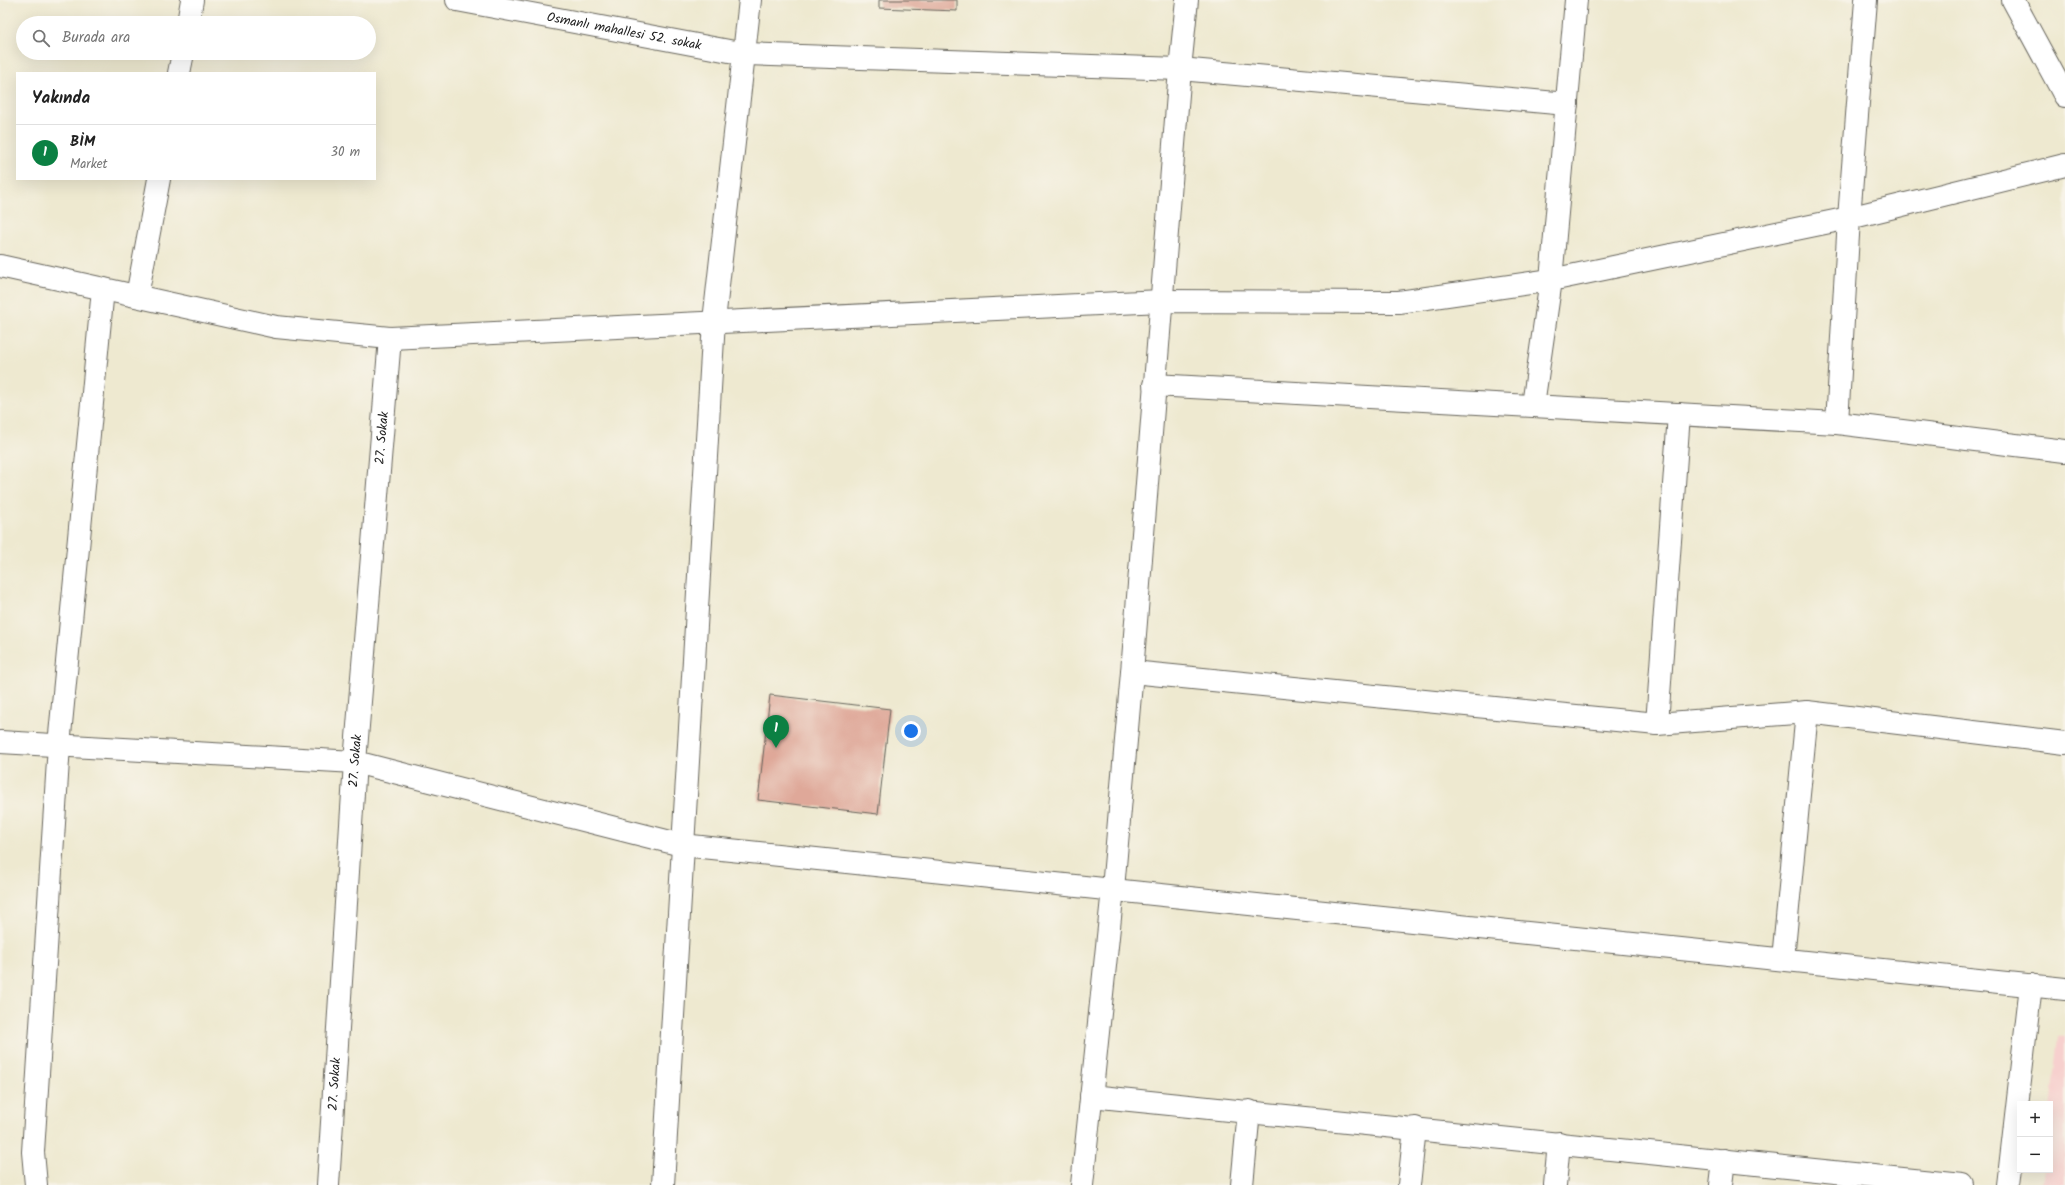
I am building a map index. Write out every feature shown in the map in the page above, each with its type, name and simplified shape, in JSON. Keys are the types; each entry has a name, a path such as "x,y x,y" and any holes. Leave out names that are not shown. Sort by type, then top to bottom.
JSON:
{"street":[{"path":"189,16 192,0"},
{"name":"Osmanlı mahallesi 52. sokak","path":"457,0 745,54 1180,69 1566,104"},
{"path":"663,1185 714,321 750,0"},
{"path":"1082,1185 1113,889 1132,672 1180,69 1187,0"},
{"path":"1533,405 1551,280 1576,0"},
{"path":"1838,423 1849,218 1866,0"},
{"path":"2013,0 2065,96"},
{"path":"179,72 181,60"},
{"path":"0,266 276,327 390,338 714,321 1161,301 1399,302 1551,280 1849,218 2065,165"},
{"path":"137,296 159,180"},
{"path":"36,1185 33,1152 59,745 104,288"},
{"name":"27. Sokak","path":"328,1185 355,762 390,338"},
{"path":"1154,385 1838,423 2065,451"},
{"path":"1657,724 1679,414"},
{"path":"1132,672 1657,724 1807,712 2065,743"},
{"path":"1783,959 1807,712"},
{"path":"0,742 355,762 682,845 2065,989"},
{"path":"2008,1185 2031,985"},
{"path":"1091,1096 1962,1185"},
{"path":"1242,1185 1248,1112"},
{"path":"1409,1185 1415,1128"},
{"path":"1555,1185 1559,1143"},
{"path":"1721,1185 1724,1160"}],"shaded area":[{"path":"2058,1036 2065,1037 2065,1185 2041,1185 2043,1173 2053,1173 2053,1101 2051,1101"}],"building":[{"path":"879,0 957,0 957,11 879,8"},
{"path":"770,695 890,709 878,814 758,800"}],"place":[{"name":"BİM","path":"776,748"}]}
